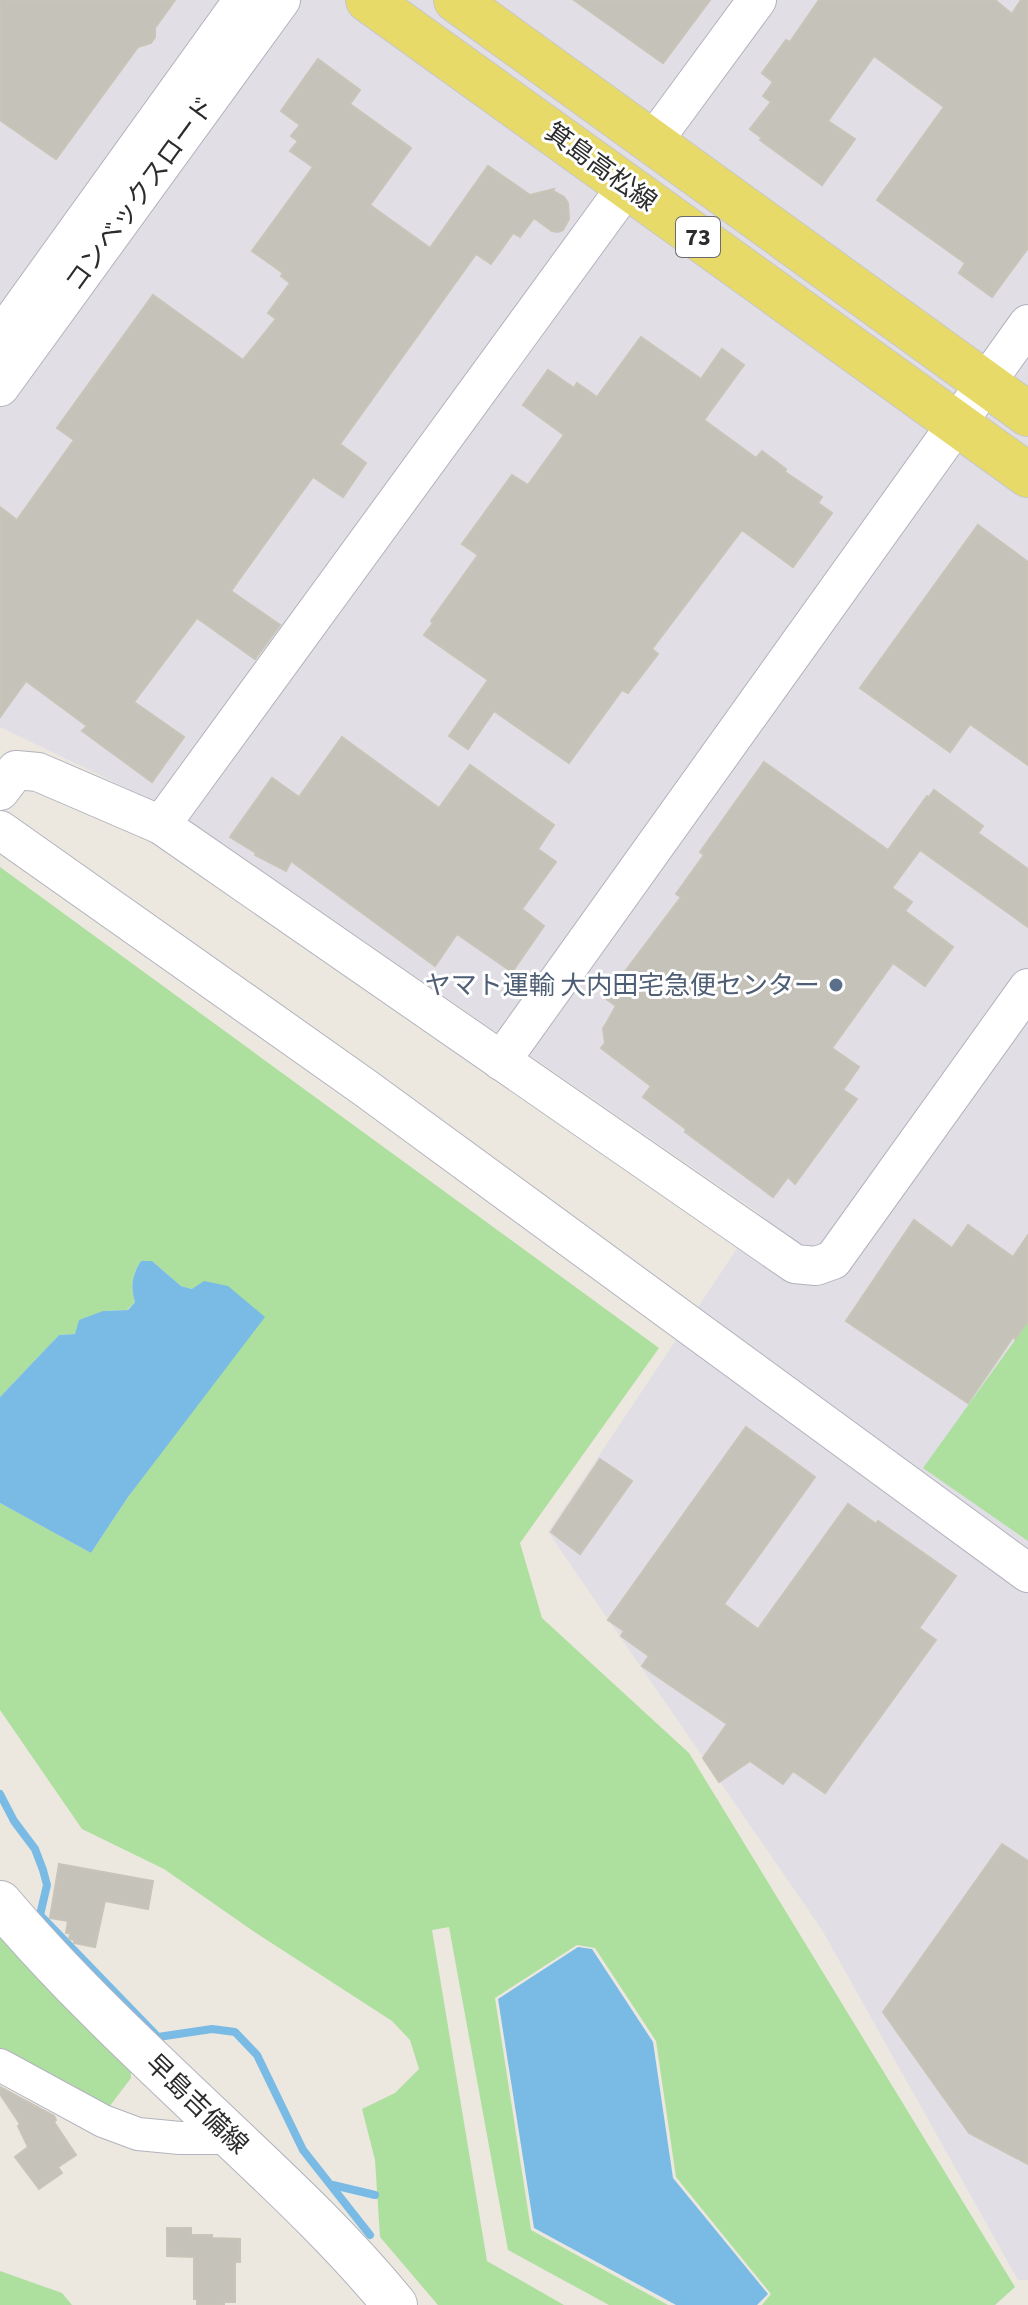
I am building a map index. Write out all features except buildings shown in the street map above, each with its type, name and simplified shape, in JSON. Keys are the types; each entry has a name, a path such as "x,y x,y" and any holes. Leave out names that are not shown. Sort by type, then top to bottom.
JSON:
{"main road":[{"name":"箕島高松線","path":"368,0 1028,475"},
{"name":"箕島高松線","path":"456,0 1028,414"},
{"name":"早島吉備線","path":"0,1903 88,2000 310,2210 395,2305"}],"street":[{"name":"コンベックスロード","path":"0,338 243,0"},
{"name":"コンベックスロード","path":"0,387 281,0"},
{"path":"652,143 757,0"},
{"path":"161,825 627,186"},
{"path":"501,1061 1028,324"},
{"path":"0,791 16,770 38,772 161,825 795,1264 816,1266 833,1260 1028,988"},
{"path":"0,830 364,1087 1028,1573"},
{"path":"0,2065 103,2121 138,2134 233,2138"}],"shaded area":[{"path":"0,0 1028,0 1028,2280 1018,2280 822,1930 548,1532 760,1214 206,832 145,797 0,727"}],"green space":[{"path":"0,867 659,1348 520,1543 542,1618 689,1753 1015,2287 995,2305 762,2305 771,2294 676,2177 656,2041 595,1948 577,1945 495,1998 531,2230 668,2305 609,2305 508,2250 449,1927 432,1930 487,2261 564,2305 438,2305 380,2237 375,2160 362,2109 395,2093 419,2069 410,2040 392,2021 164,1869 82,1829 0,1710 0,1503 91,1553 182,1423 192,1289 181,1286 152,1261 141,1261 133,1281 135,1302 127,1310 103,1311 75,1334 59,1335 0,1397"},
{"path":"1028,1322 1028,1541 923,1468"},
{"path":"0,1930 131,2065 131,2078 109,2107 30,2071 0,2048"},
{"path":"0,2271 62,2293 72,2305 0,2305"}],"water":[{"path":"141,1261 152,1261 181,1286 192,1289 204,1281 228,1286 265,1317 128,1497 91,1553 0,1503 0,1397 59,1335 75,1334 79,1320 103,1311 128,1310 135,1302 133,1281"},
{"path":"578,1947 592,1949 653,2042 673,2178 768,2294 757,2305 676,2305 534,2228 498,1999"}],"waterway":[{"path":"0,1794 14,1821 35,1849 43,1870 47,1885 40,1915 158,2037 212,2029 235,2032 257,2055 303,2150 370,2235"},
{"path":"333,2185 375,2195"}],"place":[{"name":"ヤマト運輸 大内田宅急便センター","path":"836,985"}]}
